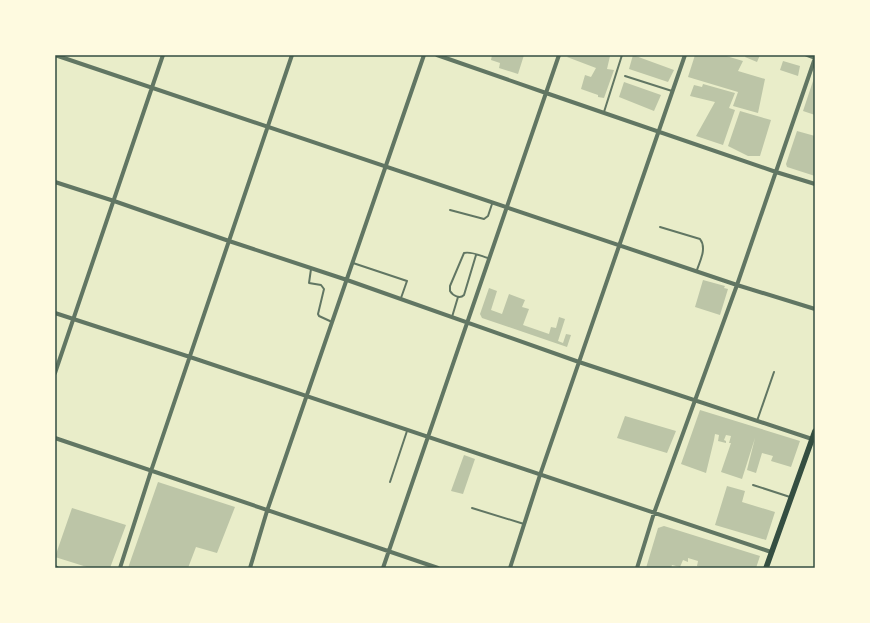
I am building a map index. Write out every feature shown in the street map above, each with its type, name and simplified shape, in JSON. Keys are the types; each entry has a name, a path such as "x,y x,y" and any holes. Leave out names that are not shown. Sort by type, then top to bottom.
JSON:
{"main road":[{"path":"766,568 814,440 815,431"}],"street":[{"path":"55,55 268,126 492,204 620,245 696,272 815,309"},
{"path":"55,373 164,55"},
{"path":"120,568 228,241 292,55"},
{"path":"250,568 267,511 308,396 424,55"},
{"path":"437,55 776,172 815,184"},
{"path":"383,568 559,55"},
{"path":"510,568 540,475 685,55"},
{"path":"637,568 654,513 737,285 815,58 807,55"},
{"path":"55,182 347,280 579,362 814,440"},
{"path":"55,313 308,396 771,552"},
{"path":"55,438 438,568"}],"lane":[{"path":"604,112 622,55"},
{"path":"625,76 673,92"},
{"path":"450,210 484,219 488,216 492,204"},
{"path":"660,227 700,239 703,244 703,250 696,272"},
{"path":"476,255 466,292 463,296 458,297 452,294 449,290 462,255 466,252 490,259"},
{"path":"353,263 407,281 401,299"},
{"path":"311,268 309,283 321,285 324,289 318,316 333,322"},
{"path":"452,317 458,297"},
{"path":"757,421 774,372"},
{"path":"390,482 407,430"},
{"path":"753,485 791,498"},
{"path":"472,508 524,524"}],"building":[{"path":"492,55 524,55 518,74 499,68 500,63 491,60"},
{"path":"570,55 610,56 607,69 614,70 604,98 598,97 598,95 581,89 585,75 591,77 596,68 567,57"},
{"path":"633,55 674,70 668,82 629,69"},
{"path":"695,55 723,55 743,61 738,71 765,79 758,113 733,106 738,92 688,77"},
{"path":"746,55 760,55 757,62 745,57"},
{"path":"783,61 800,66 798,76 780,70"},
{"path":"815,75 815,115 803,111"},
{"path":"624,82 661,95 654,111 619,97"},
{"path":"703,84 735,93 729,108 735,110 723,145 696,136 715,102 690,96 694,85 702,87"},
{"path":"740,111 771,120 760,156 748,156 728,146"},
{"path":"797,131 815,136 815,176 787,167 786,164"},
{"path":"703,280 725,286 724,288 728,289 720,315 695,307"},
{"path":"489,288 497,291 491,310 502,314 509,294 525,300 522,307 529,309 523,325 549,334 551,327 556,328 559,317 565,319 558,341 563,343 566,334 571,335 567,347 482,318 480,314"},
{"path":"700,410 800,441 791,467 771,461 773,456 762,453 756,473 747,470 755,438 742,479 721,472 731,443 729,443 731,436 726,435 724,440 726,443 718,441 719,435 715,434 706,473 681,464"},
{"path":"625,416 676,431 667,453 617,438"},
{"path":"464,455 475,459 463,494 451,491"},
{"path":"158,482 235,507 217,553 196,547 188,568 128,568"},
{"path":"727,486 745,491 742,502 775,512 766,540 715,525"},
{"path":"72,508 126,525 110,568 90,568 55,557"},
{"path":"664,526 760,556 756,568 700,568 697,566 698,561 688,558 688,562 683,560 680,567 672,565 671,568 646,568 658,528"}]}
